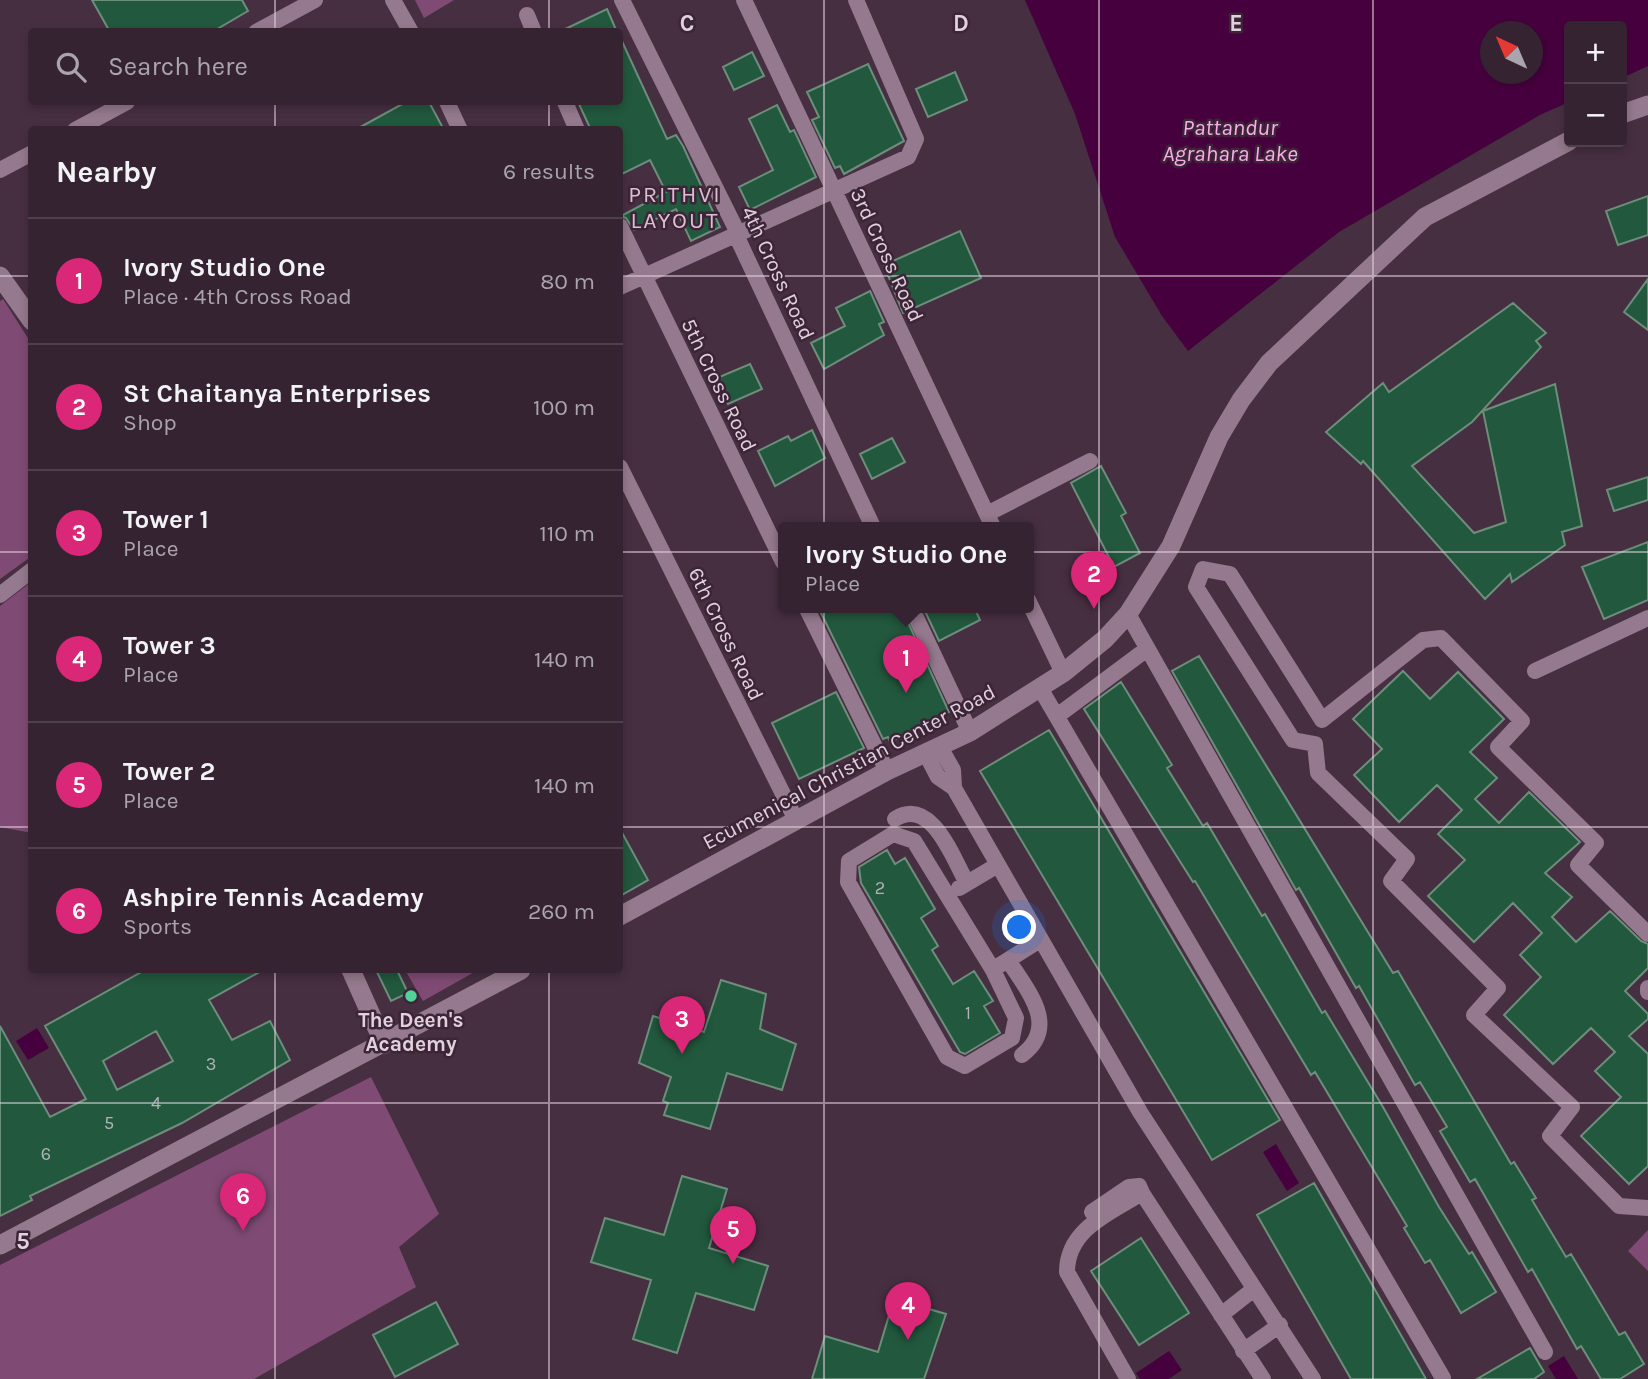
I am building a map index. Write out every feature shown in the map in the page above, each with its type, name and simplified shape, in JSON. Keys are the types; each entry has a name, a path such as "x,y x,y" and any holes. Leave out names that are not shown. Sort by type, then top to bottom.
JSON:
{"street":[{"path":"264,28 315,0"},
{"path":"393,0 409,28"},
{"name":"4th Cross Road","path":"622,0 735,227 736,235 871,522"},
{"name":"3rd Cross Road","path":"744,0 990,520"},
{"path":"623,286 908,157 916,139 856,0"},
{"path":"527,15 532,28"},
{"path":"82,126 121,105"},
{"path":"448,105 458,126"},
{"path":"566,105 575,126"},
{"path":"1627,112 1648,105"},
{"name":"Ecumenical Christian Center Road","path":"623,914 887,771 970,732 1063,673 1105,639 1128,614 1171,546 1219,437 1241,400 1269,363 1425,217 1564,144"},
{"path":"0,170 28,155"},
{"name":"5th Cross Road","path":"623,233 642,278 778,552"},
{"path":"2,281 28,316"},
{"path":"990,520 1090,461"},
{"name":"6th Cross Road","path":"623,473 796,820"},
{"path":"1648,934 1578,865 1597,843 1498,747 1522,721 1441,638 1423,640 1322,720 1230,574 1203,569 1196,587 1293,740 1315,744 1318,774 1407,859 1391,881 1498,988 1474,1016 1572,1107 1550,1136 1619,1206 1648,1208"},
{"path":"0,595 28,573"},
{"path":"809,613 887,771"},
{"path":"914,613 970,732"},
{"path":"1034,613 1063,673"},
{"path":"1128,614 1545,1352"},
{"path":"1535,671 1648,618"},
{"path":"1056,716 1147,649"},
{"path":"1040,688 1443,1378"},
{"path":"933,750 938,776 954,788 996,866 1140,1112 1313,1379"},
{"path":"895,819 913,813 930,820 967,883"},
{"path":"893,834 914,841 993,970 1016,1018 1012,1038 965,1066 947,1057 848,882 849,861 893,834"},
{"path":"947,895 996,866"},
{"path":"993,970 1040,940"},
{"path":"1008,960 1040,1012 1039,1034 1022,1055"},
{"path":"352,973 384,1044"},
{"path":"0,1245 515,973"},
{"path":"1092,1212 1129,1187 1139,1186 1263,1379"},
{"path":"1128,1379 1068,1272 1067,1257 1081,1231 1142,1193"},
{"path":"1221,1315 1254,1289"},
{"path":"1243,1351 1280,1325"}],"shaded area":[{"path":"415,0 454,0 424,18"},
{"path":"3,299 28,338 28,559 0,579 0,301"},
{"path":"28,584 28,832 0,827 0,606"},
{"path":"407,973 473,973 423,1001"},
{"path":"371,1077 439,1214 399,1247 416,1287 254,1379 0,1379 0,1265"},
{"path":"1648,1230 1648,1271 1628,1251"}],"water":[{"name":"Pattandur Agrahara Lake","path":"1025,0 1648,0 1648,66 1627,76 1627,21 1564,21 1564,104 1540,115 1339,232 1188,351 1162,316 1115,237 1075,114"},
{"path":"37,1028 49,1048 28,1060 16,1041"},
{"path":"1276,1144 1299,1183 1287,1191 1263,1152"},
{"path":"1169,1351 1182,1370 1169,1379 1140,1379 1136,1373"},
{"path":"1564,1356 1578,1379 1556,1379 1548,1366"}],"building":[{"path":"92,0 242,0 248,11 219,28 108,28"},
{"path":"607,9 615,28 567,28"},
{"path":"623,44 667,139 676,135 683,146 720,227 691,241 676,209 634,230 623,215 666,192 650,160 623,174 623,126 589,126 579,105 623,105"},
{"path":"752,52 764,76 734,90 723,67"},
{"path":"868,64 904,141 844,174 840,166 835,168 812,120 819,117 807,92"},
{"path":"955,72 967,100 928,117 916,89"},
{"path":"401,105 431,105 442,126 362,126"},
{"path":"777,105 790,132 794,130 816,177 750,210 739,187 773,170 749,119"},
{"path":"1648,196 1648,235 1618,245 1606,211"},
{"path":"960,231 981,278 903,313 884,265"},
{"path":"1648,279 1648,330 1624,312"},
{"path":"870,291 884,322 879,324 884,335 824,369 811,343 845,326 836,308"},
{"path":"1513,303 1546,333 1536,341 1541,347 1472,422 1412,466 1474,533 1506,522 1483,411 1555,384 1582,526 1562,532 1565,545 1512,582 1510,574 1485,599 1363,461 1361,464 1326,432 1383,383 1389,392"},
{"path":"750,364 762,389 728,404 717,378"},
{"path":"812,430 825,458 775,486 758,451 788,436 791,441"},
{"path":"892,438 905,462 872,479 860,454"},
{"path":"1101,466 1126,513 1121,516 1140,553 1114,567 1071,483"},
{"path":"1648,477 1648,500 1614,511 1607,490"},
{"path":"1648,542 1648,600 1604,619 1582,567"},
{"path":"821,613 904,613 949,712 890,742 888,737 883,739"},
{"path":"926,613 977,613 980,620 939,641"},
{"path":"1199,656 1393,973 1398,971 1511,1164 1514,1162 1536,1198 1532,1200 1566,1257 1571,1254 1619,1335 1625,1332 1644,1364 1620,1379 1601,1379 1581,1346 1577,1349 1532,1269 1528,1272 1475,1179 1470,1182 1440,1131 1447,1127 1420,1082 1415,1085 1359,986 1356,988 1299,888 1296,890 1172,671"},
{"path":"1403,671 1430,699 1458,672 1504,719 1470,752 1497,778 1475,799 1499,823 1529,792 1580,842 1545,873 1572,897 1552,917 1576,942 1610,911 1641,941 1648,944 1648,968 1625,991 1648,1014 1648,1019 1629,1036 1648,1054 1648,1166 1629,1184 1581,1136 1621,1097 1595,1071 1615,1052 1591,1028 1553,1064 1504,1015 1541,977 1520,955 1542,933 1513,903 1474,942 1428,896 1465,860 1438,834 1462,810 1437,785 1399,822 1354,775 1382,749 1353,719"},
{"path":"1121,682 1172,765 1167,768 1203,826 1207,823 1262,916 1265,914 1322,1013 1325,1011 1383,1107 1439,1207 1469,1254 1472,1252 1496,1292 1461,1313 1430,1260 1425,1263 1404,1228 1407,1226 1315,1072 1311,1075 1195,881 1193,882 1084,709"},
{"path":"836,692 864,748 799,779 772,723"},
{"path":"1049,730 1280,1120 1212,1160 980,771"},
{"path":"623,834 648,880 623,894"},
{"path":"887,850 895,864 905,858 935,909 921,918 938,946 932,950 953,984 974,971 993,1001 984,1006 1000,1033 965,1054 960,1052 861,883 859,867"},
{"path":"140,973 258,973 209,1000 232,1040 270,1021 290,1060 182,1123 30,1196 32,1200 0,1216 0,1026 50,1117 86,1099 45,1026","holes":["156,1031 173,1061 117,1090 103,1061"]},
{"path":"377,973 398,973 408,993 391,1001"},
{"path":"721,980 766,994 760,1029 796,1044 782,1090 727,1073 710,1129 664,1115 668,1103 663,1101 671,1077 639,1063 653,1016 704,1032"},
{"path":"682,1176 727,1189 709,1248 768,1266 754,1310 696,1293 677,1353 633,1339 651,1280 591,1262 605,1218 664,1235"},
{"path":"1314,1183 1426,1379 1351,1379 1257,1215"},
{"path":"1141,1238 1189,1313 1139,1345 1091,1271"},
{"path":"894,1299 946,1314 924,1379 812,1379 825,1336 878,1352"},
{"path":"436,1302 458,1344 395,1377 373,1335"},
{"path":"1530,1348 1544,1372 1534,1379 1477,1379"}],"place":[{"name":"St Chaitanya Enterprises","path":"1094,609"},
{"name":"Ivory Studio One","path":"906,693"},
{"name":"The Deen's Academy","path":"411,996"},
{"name":"Tower 1","path":"682,1054"},
{"name":"Ashpire Tennis Academy","path":"243,1231"},
{"name":"Tower 2","path":"733,1264"},
{"name":"Tower 3","path":"908,1340"}],"district":[{"name":"PRITHVI LAYOUT","path":"675,207"}]}
